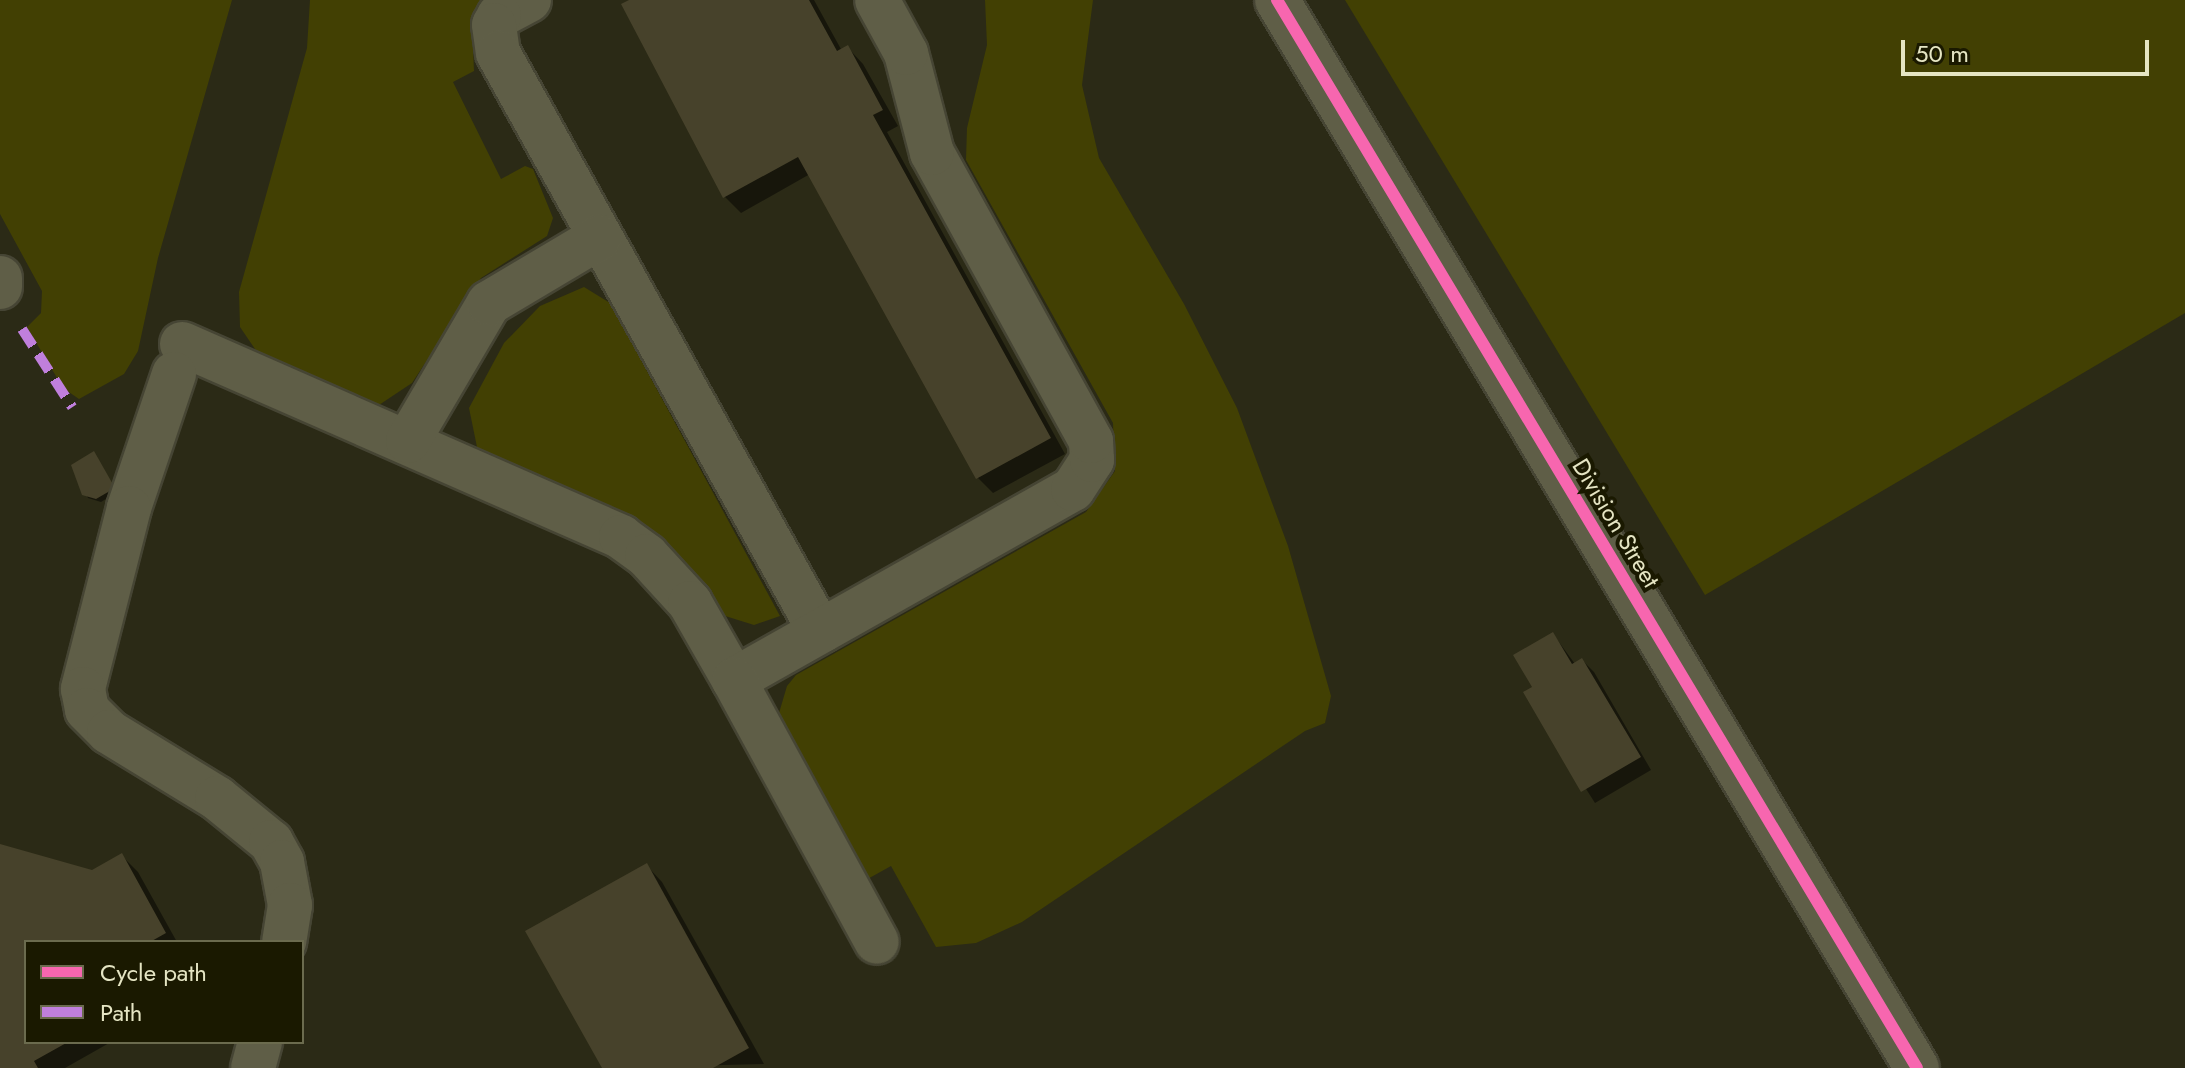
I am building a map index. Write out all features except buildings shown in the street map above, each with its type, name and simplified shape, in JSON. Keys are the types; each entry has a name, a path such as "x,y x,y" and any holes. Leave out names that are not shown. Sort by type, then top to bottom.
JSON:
{"street":[{"path":"529,0 499,16 493,38 820,631"},
{"path":"734,680 1073,489 1092,460 1091,441 932,153 906,53 877,0"},
{"name":"Division Street","path":"1277,0 1917,1068"},
{"path":"408,441 489,303 600,237"},
{"path":"0,278 0,287"},
{"path":"284,940 290,905 282,862 271,842 217,798 109,732 87,710 83,689 129,508 178,359 408,441 592,522 647,556 690,603 877,942"},
{"path":"253,1068 259,1044"}],"shaded area":[{"path":"0,0 232,0 158,258 138,351 124,374 79,399 63,388 27,327 41,313 42,291 0,214"},
{"path":"310,0 500,0 472,26 474,71 453,82 501,179 525,166 533,169 553,218 547,236 481,278 412,383 379,405 261,358 240,327 239,292 307,48"},
{"path":"985,0 1093,0 1082,85 1099,158 1184,304 1237,408 1288,546 1331,696 1325,723 1305,731 1022,922 976,943 936,947 891,866 864,881 783,730 779,713 787,686 796,675 1086,512 1115,471 1113,423 966,160 967,128 987,45"},
{"path":"1345,0 2185,0 2185,313 1705,595"},
{"path":"584,287 610,303 780,616 754,625 722,615 477,447 469,408 504,343 540,306"}],"marked path":[{"path":"22,329 72,407"}],"cycle path":[{"path":"1277,0 1917,1068"}]}
